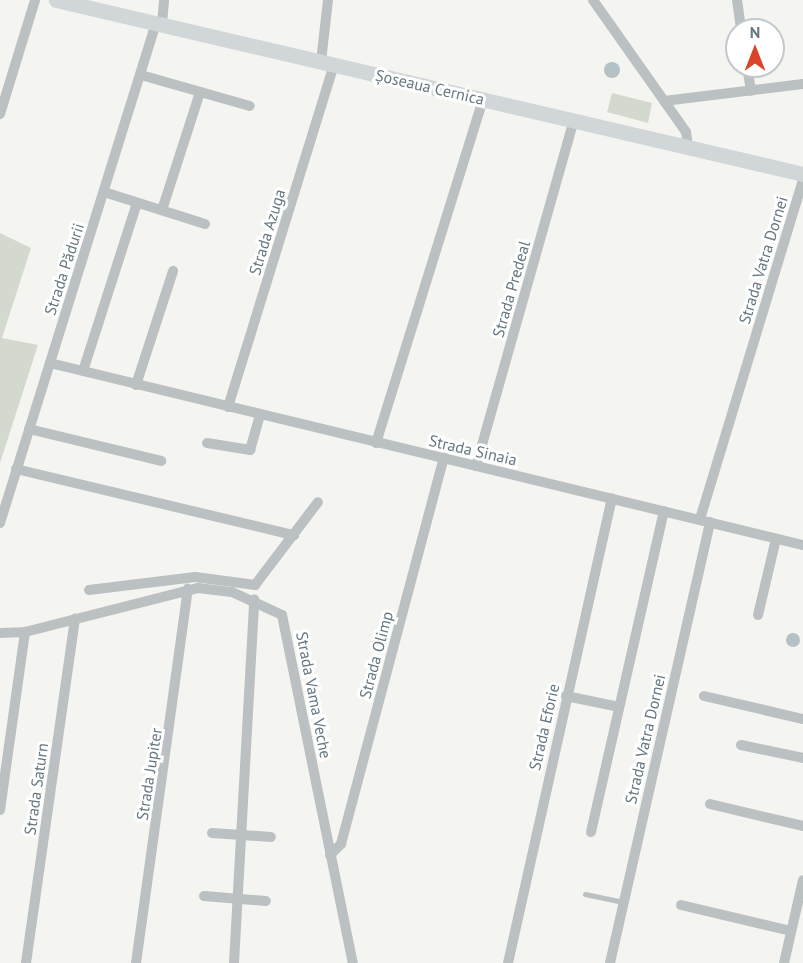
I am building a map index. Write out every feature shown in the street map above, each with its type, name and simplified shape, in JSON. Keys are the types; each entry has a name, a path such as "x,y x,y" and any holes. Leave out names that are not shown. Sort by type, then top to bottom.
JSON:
{"street":[{"path":"0,114 35,0"},
{"name":"Șoseaua Cernica","path":"56,0 803,174"},
{"name":"Strada Pădurii","path":"0,523 159,24 164,0"},
{"name":"Strada Azuga","path":"228,407 327,63 328,0"},
{"path":"593,0 686,132 688,147"},
{"path":"737,0 739,18"},
{"path":"141,75 250,106"},
{"path":"749,78 751,91"},
{"path":"664,101 803,84"},
{"path":"162,210 200,92"},
{"path":"376,443 483,99"},
{"name":"Strada Predeal","path":"476,466 574,120"},
{"name":"Strada Vatra Dornei","path":"610,963 705,521 803,180"},
{"path":"104,192 205,224"},
{"path":"82,371 137,203"},
{"path":"136,385 173,271"},
{"name":"Strada Sinaia","path":"50,363 803,545"},
{"path":"207,443 250,450 260,415"},
{"path":"29,429 161,461"},
{"name":"Strada Olimp","path":"330,855 341,844 444,458"},
{"path":"16,469 294,535"},
{"name":"Strada Eforie","path":"508,963 612,498"},
{"path":"89,590 195,577 255,585 318,502"},
{"path":"591,832 664,511"},
{"path":"758,615 776,539"},
{"name":"Strada Vama Veche","path":"0,633 25,632 188,589 222,589 254,600 284,618 353,963"},
{"name":"Strada Jupiter","path":"136,963 188,589"},
{"path":"234,963 254,600"},
{"name":"Strada Saturn","path":"26,963 75,618"},
{"path":"0,810 25,632"},
{"path":"566,696 619,707"},
{"path":"704,696 803,719"},
{"path":"741,745 803,758"},
{"path":"710,804 803,826"},
{"path":"213,833 271,837"},
{"path":"784,963 803,880"},
{"path":"204,896 266,901"},
{"path":"681,906 791,931"}],"lane":[{"path":"585,894 624,902"}],"shaded area":[{"path":"612,62 618,64 620,70 618,76 612,78 606,76 604,70 606,64"},
{"path":"612,93 652,103 648,123 607,112"},
{"path":"0,233 31,248 2,338 38,345 0,463"},
{"path":"790,633 796,633 800,640 796,647 790,647 786,643 786,637"}]}
